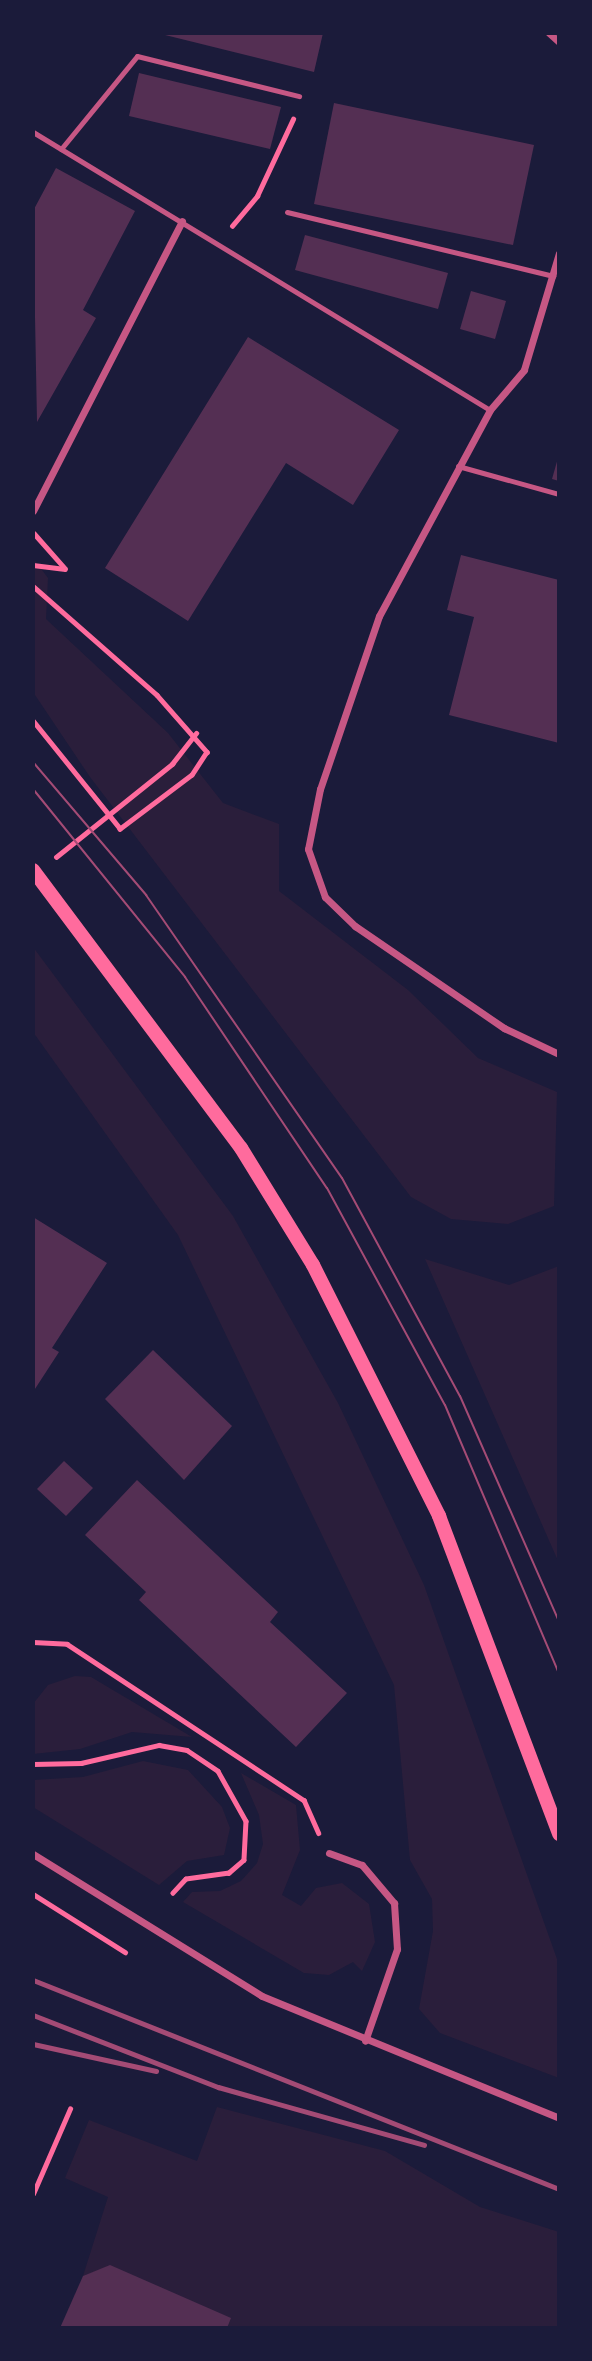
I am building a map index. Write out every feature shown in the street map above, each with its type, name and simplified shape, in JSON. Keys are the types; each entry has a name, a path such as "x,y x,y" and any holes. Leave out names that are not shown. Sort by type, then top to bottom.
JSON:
{"main road":[{"path":"39,868 241,1148 313,1265 439,1516 559,1835"}],"street":[{"path":"549,33 559,42"},
{"path":"33,511 182,221"},
{"path":"559,253 524,370 490,410 379,616 320,789 308,849 312,875 355,926 503,1028 559,1054"},
{"path":"329,1853 362,1865 394,1903 397,1949 365,2040"},
{"path":"33,1854 262,1996 488,2092 559,2118"}],"lane":[{"path":"61,149 137,56 299,96"},
{"path":"33,132 218,242 490,410"},
{"path":"287,212 553,276"},
{"path":"458,466 559,494"}],"path":[{"path":"218,242 257,196 288,141 299,96"},
{"path":"33,534 65,569 33,565"},
{"path":"33,586 196,733 207,752 192,775 120,829 33,720"},
{"path":"39,868 172,764 196,733"},
{"path":"33,1642 67,1644 304,1800 329,1853"},
{"path":"33,1764 80,1763 159,1745 187,1750 218,1771 246,1821 244,1860 229,1873 186,1879 173,1892"},
{"path":"33,1894 125,1952"},
{"path":"33,2194 70,2109"}],"shaded area":[{"path":"33,558 48,578 46,619 168,733 223,803 279,824 279,891 408,990 478,1058 557,1092 554,1206 508,1224 451,1219 411,1197 90,777 33,692"},
{"path":"33,947 233,1216 338,1403 424,1585 557,1959 559,2078 440,2033 419,2009 433,1931 432,1899 410,1860 394,1685 178,1235 33,1032"},
{"path":"425,1259 509,1285 559,1266 559,1563"},
{"path":"75,1676 91,1677 192,1737 132,1732 80,1749 33,1754 33,1704 48,1685"},
{"path":"143,1761 188,1770 222,1807 230,1828 224,1855 187,1861 159,1885 33,1807 33,1780 83,1777"},
{"path":"241,1773 296,1805 300,1850 282,1895 301,1906 316,1888 342,1883 369,1904 375,1942 362,1971 353,1962 329,1975 304,1973 183,1902 192,1892 220,1891 241,1881 257,1863 263,1844 259,1815"},
{"path":"217,2107 385,2151 480,2207 559,2232 559,2328 227,2328 110,2266 83,2276 108,2197 65,2178 89,2120 197,2161"}],"building":[{"path":"157,33 323,33 314,72"},
{"path":"139,73 281,107 270,149 129,116"},
{"path":"334,103 534,145 513,245 314,204"},
{"path":"56,168 135,211 83,310 96,318 37,422 33,211"},
{"path":"305,235 448,273 438,309 295,270"},
{"path":"471,291 506,301 495,339 460,329"},
{"path":"248,337 399,430 353,505 286,463 188,621 105,568"},
{"path":"559,459 559,481 552,479"},
{"path":"461,555 559,580 559,743 449,715 474,617 447,610"},
{"path":"33,1217 107,1263 52,1348 59,1352 33,1392"},
{"path":"153,1350 232,1426 184,1480 105,1399"},
{"path":"64,1461 93,1488 66,1516 37,1489"},
{"path":"137,1480 278,1612 270,1622 347,1693 296,1747 139,1600 146,1592 85,1535"},
{"path":"110,2265 231,2318 227,2328 60,2328 83,2276"}],"tram line":[{"path":"33,762 146,895 342,1178 460,1396 559,1622"},
{"path":"33,789 185,977 327,1188 445,1405 559,1673"}],"railway":[{"path":"33,1980 559,2189"},
{"path":"33,2015 218,2087 424,2145"},
{"path":"33,2044 156,2071"}]}
